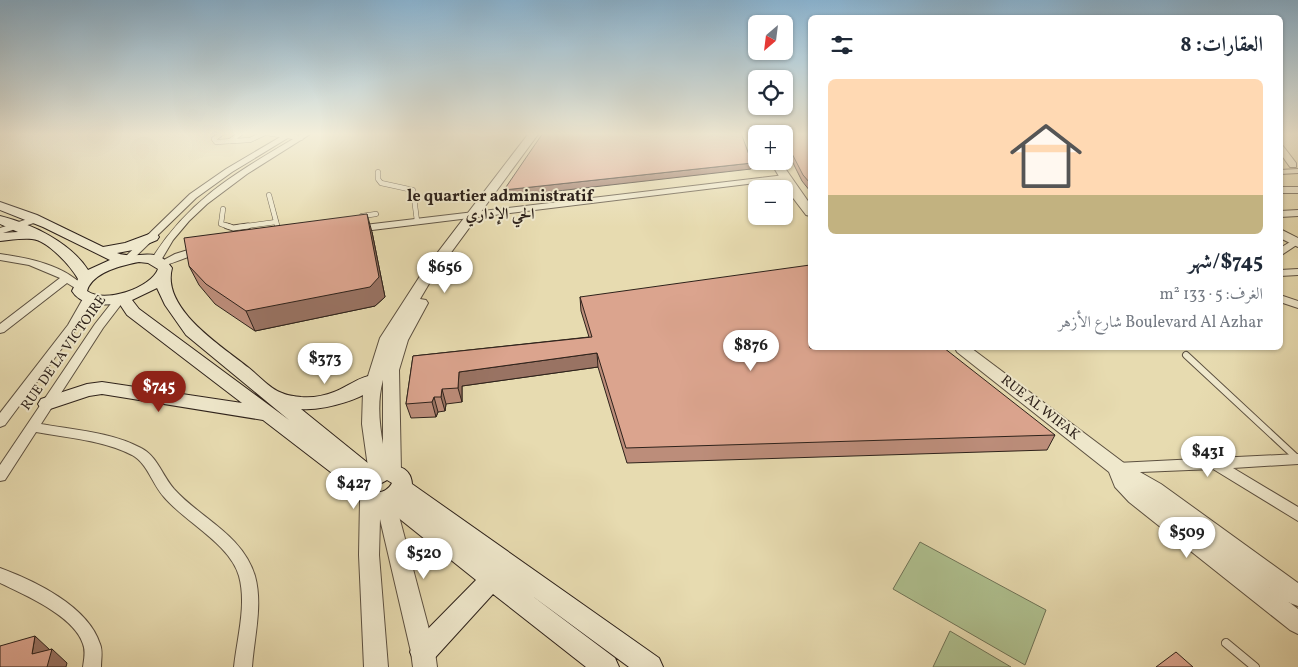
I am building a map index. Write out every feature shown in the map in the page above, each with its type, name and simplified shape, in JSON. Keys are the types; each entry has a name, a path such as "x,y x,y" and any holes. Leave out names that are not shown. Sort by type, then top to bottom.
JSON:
{"main road":[{"path":"0,206 37,219 101,252 126,260"},
{"path":"0,220 34,234 72,258 85,289 102,301 122,298 143,290 161,267"},
{"path":"0,237 34,234"},
{"path":"101,252 128,246 152,237"},
{"path":"85,289 102,268 126,260 144,258 161,267 169,298 174,309 192,331 273,406"},
{"path":"122,298 134,312 273,406 382,487 650,667"},
{"path":"47,404 87,390 102,388 273,406 290,403 307,404 325,402 360,389 373,380"},
{"path":"382,487 492,579 606,667"},
{"path":"424,659 492,579"}],"street":[{"path":"126,260 152,237 181,206 206,186 241,164"},
{"path":"161,267 169,238 205,200 254,164"},
{"path":"376,667 369,555 382,487 391,370 394,355 414,313 513,164"},
{"path":"424,659 382,487 371,424 373,380 388,338 404,310 518,164"},
{"path":"1283,171 1296,167"},
{"path":"781,170 808,209"},
{"path":"352,228 785,178"},
{"path":"1283,190 1298,190"},
{"path":"1283,214 1298,213"},
{"path":"0,231 37,219"},
{"path":"1283,235 1297,242 1283,251"},
{"path":"161,267 187,253 214,247"},
{"path":"0,257 41,265 85,289"},
{"path":"1283,274 1298,272"},
{"path":"0,330 67,278"},
{"name":"RUE DE LA VICTOIRE","path":"0,422 73,326 85,289"},
{"name":"RUE DE LA VICTOIRE","path":"0,476 99,326 122,298"},
{"path":"1283,299 1298,305"},
{"name":"RUE AL WIFAK","path":"965,350 1117,468 1154,489 1298,596"},
{"path":"32,427 116,444 138,452 151,465 166,490 175,500 232,550 244,567 249,588 243,667"},
{"path":"1117,468 1298,459"},
{"path":"1215,463 1298,515"},
{"name":"RUE AL WIFAK","path":"1117,468 1122,482 1136,497 1298,623"},
{"path":"0,575 48,598 82,625 92,644 92,667"}],"lane":[{"path":"378,172 378,179 381,184 413,190 416,222"},
{"path":"269,195 278,229"},
{"path":"222,209 221,224 227,227 276,222"},
{"path":"355,217 376,214"},
{"path":"1186,355 1298,459"},
{"path":"1226,643 1255,667"}],"green space":[{"path":"920,542 1046,610 1025,665 893,589"},
{"path":"950,631 1011,667 933,667"}],"building":[{"path":"522,164 742,164 504,190"},
{"path":"797,164 808,164 808,181 803,175"},
{"path":"367,214 379,277 370,287 246,311 206,284 189,266 184,238"},
{"path":"808,265 808,350 947,350 1055,435 626,448 597,353 459,372 458,388 442,389 441,397 434,397 432,402 406,404 413,356 592,337 580,297"},
{"path":"35,636 32,654 52,649 47,667 0,667 0,646"},
{"path":"1176,652 1193,667 1156,667"}],"district":[{"name":"le quartier administratif الحي الإداري","path":"500,206"}]}
